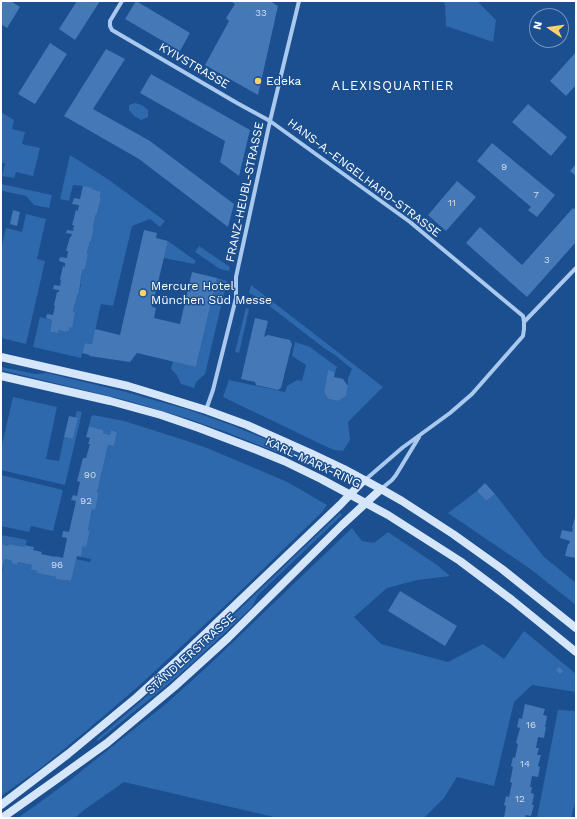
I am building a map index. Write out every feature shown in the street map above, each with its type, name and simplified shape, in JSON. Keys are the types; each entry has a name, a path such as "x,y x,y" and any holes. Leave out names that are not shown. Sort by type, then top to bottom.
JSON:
{"main road":[{"name":"KARL-MARX-RING","path":"1,357 128,386 206,410 283,440 344,469 381,489 448,530 502,569 576,628"},
{"name":"KARL-MARX-RING","path":"1,376 110,401 161,415 284,461 388,514 460,561 512,600 576,652"},
{"name":"STÄNDLERSTRASSE","path":"1,804 68,754 137,697 180,658 364,480"},
{"name":"STÄNDLERSTRASSE","path":"2,818 107,743 174,687 228,638 336,531 381,489"}],"street":[{"name":"KYIVSTRASSE","path":"122,1 110,20 112,30 270,121"},
{"name":"FRANZ-HEUBL-STRASSE","path":"206,410 213,390 236,298 236,277 270,121 299,1"},
{"name":"HANS-A.-ENGELHARD-STRASSE","path":"270,121 410,222 522,316 524,322"},
{"path":"364,480 402,448 450,413 472,394 523,336 524,322 576,268"},
{"path":"381,489 396,475 421,435"}],"shaded area":[{"path":"443,1 477,1 496,20 493,42 446,26 445,5"},
{"path":"135,103 142,105 148,110 148,117 141,120 134,116 129,110 129,105"},
{"path":"1,112 14,120 12,129 25,132 22,144 40,148 33,176 16,172 14,178 2,176 5,164 1,162"},
{"path":"70,155 109,180 165,221 160,227 150,219 132,226 113,306 101,304 92,344 85,343 81,358 33,347 40,317 52,320 50,332 57,333 58,330 66,332 69,331 70,327 71,328 75,312 73,312 75,303 79,293 83,269 85,269 87,253 101,199 101,193 98,191 83,186 73,185 69,201 60,199"},
{"path":"1,184 52,195 49,208 34,205 26,196 3,191 1,189"},
{"path":"26,214 46,219 37,259 45,261 26,344 1,338 1,249 6,228 22,232"},
{"path":"168,241 196,261 194,264 164,258"},
{"path":"199,246 230,267 229,271 220,269 195,252"},
{"path":"217,278 227,281 205,374 196,382 194,388 181,384 177,375 171,369 173,361 196,367"},
{"path":"251,285 383,387 348,422 350,440 343,451 334,450 325,446 223,397 229,380 285,392 287,386 297,380 302,381 306,365 292,356 295,342 310,347 337,367 335,372 328,371 324,392 328,399 338,401 346,395 348,378 352,369 263,301 249,293"},
{"path":"246,308 249,309 239,353 235,352"},
{"path":"1,367 35,374 47,373 126,392 189,410 282,446 337,472 335,475 294,455 279,453 186,418 125,400 1,370"},
{"path":"13,397 57,407 46,459 59,461 64,437 73,439 78,418 75,417 77,411 82,412 65,485 1,470 1,449"},
{"path":"93,415 124,421 207,448 285,481 327,505 322,512 229,602 141,684 42,767 1,796 1,576 5,559 12,561 11,563 17,565 18,562 32,565 38,573 56,577 56,579 71,581 76,559 90,562 91,559 81,557 83,546 86,546 90,531 88,530 92,509 95,509 99,494 97,493 108,445 114,446 117,432 111,430 110,435 103,433 103,430 89,426"},
{"path":"1,475 63,490 53,531 31,526 29,532 1,526"},
{"path":"477,491 486,501 495,494 544,557 576,583 576,605 529,568 448,513"},
{"path":"340,513 342,515 258,595 252,607 215,642 178,676 98,741 97,739 169,677"},
{"path":"352,528 362,541 374,543 388,532 437,565 450,576 417,580 387,588 354,617 381,644 448,662 483,644 504,659 524,631 576,674 576,692 532,685 514,702 494,786 457,777 444,798 424,818 278,818 124,782 75,818 18,818 65,784 167,703 208,666"},
{"path":"1,535 27,540 25,547 9,544 8,546 1,545"},
{"path":"558,710 576,711 576,799 571,818 537,818"}],"building":[{"path":"1,1 11,1 20,7 7,28 1,24"},
{"path":"77,1 100,1 75,40 59,29"},
{"path":"136,1 190,33 180,51 125,19"},
{"path":"231,1 270,1 278,6 258,95 205,65 229,21 226,18 235,4"},
{"path":"50,43 67,54 35,104 18,94"},
{"path":"106,49 125,59 93,109 150,141 234,204 228,227 139,159 64,116"},
{"path":"576,52 576,85 566,96 550,81"},
{"path":"151,74 250,130 239,176 220,162 225,141 140,93"},
{"path":"528,104 567,137 551,156 512,122"},
{"path":"492,143 555,195 537,217 528,210 531,207 477,161"},
{"path":"576,164 576,176 570,171"},
{"path":"457,181 476,197 446,231 428,215"},
{"path":"83,186 101,192 101,199 87,253 85,269 83,269 81,277 79,293 75,303 72,328 70,327 69,331 66,332 58,330 58,333 50,332 52,320 46,318 47,314 53,315 57,292 59,292 59,290 53,289 54,285 60,286 63,266 65,267 65,263 59,261 60,257 67,258 68,251 66,251 72,234 66,233 67,230 73,231 74,225 72,225 76,210 78,211 79,205 72,204 74,198 80,199"},
{"path":"573,208 576,210 576,242 527,297 466,243 480,227 522,265"},
{"path":"13,210 20,212 17,226 10,224"},
{"name":"Mercure Hotel München Süd Messe","path":"144,230 157,233 156,238 168,241 152,307 156,308 154,318 180,324 192,272 217,278 196,367 137,353 130,362 89,356 90,355 82,353 85,343 92,344 95,329 120,335"},
{"path":"255,318 268,321 264,337 268,335 290,340 292,344 281,388 278,390 256,385 255,382 241,379"},
{"path":"328,370 335,372 334,377 343,379 348,386 346,396 338,401 328,399 324,392"},
{"path":"69,416 78,418 73,439 64,437"},
{"path":"89,426 103,430 103,433 110,435 111,430 117,432 114,446 108,445 97,493 99,493 95,510 92,509 88,530 90,531 86,547 83,546 81,557 77,556 71,581 56,579 56,577 37,573 38,571 31,569 32,565 18,562 17,565 11,563 12,561 5,559 1,573 1,544 8,546 9,544 34,547 33,550 42,552 41,554 63,558 67,538 62,537 63,531 69,532 76,501 71,500 73,495 77,496 80,482 77,481 83,458 86,458 90,444 88,444 90,438 86,437"},
{"path":"485,483 495,494 486,501 477,491"},
{"path":"575,517 576,558 565,556 570,541 560,538 562,530 572,532"},
{"path":"400,591 457,626 445,646 388,611"},
{"path":"559,667 563,671 560,674 556,670"},
{"path":"525,704 545,709 543,715 547,716 544,738 538,737 536,748 539,748 537,755 541,755 538,766 540,767 538,777 532,776 530,787 532,787 531,793 534,794 532,805 534,805 531,816 526,815 525,818 504,818 506,796 509,797 512,783 510,782 513,767 511,766 513,757 515,758 518,744 516,743 520,728 517,727 519,718 522,719"}],"place":[{"name":"Edeka","path":"258,81"},
{"name":"Mercure Hotel München Süd Messe","path":"143,293"}],"district":[{"name":"ALEXISQUARTIER","path":"393,86"}]}
